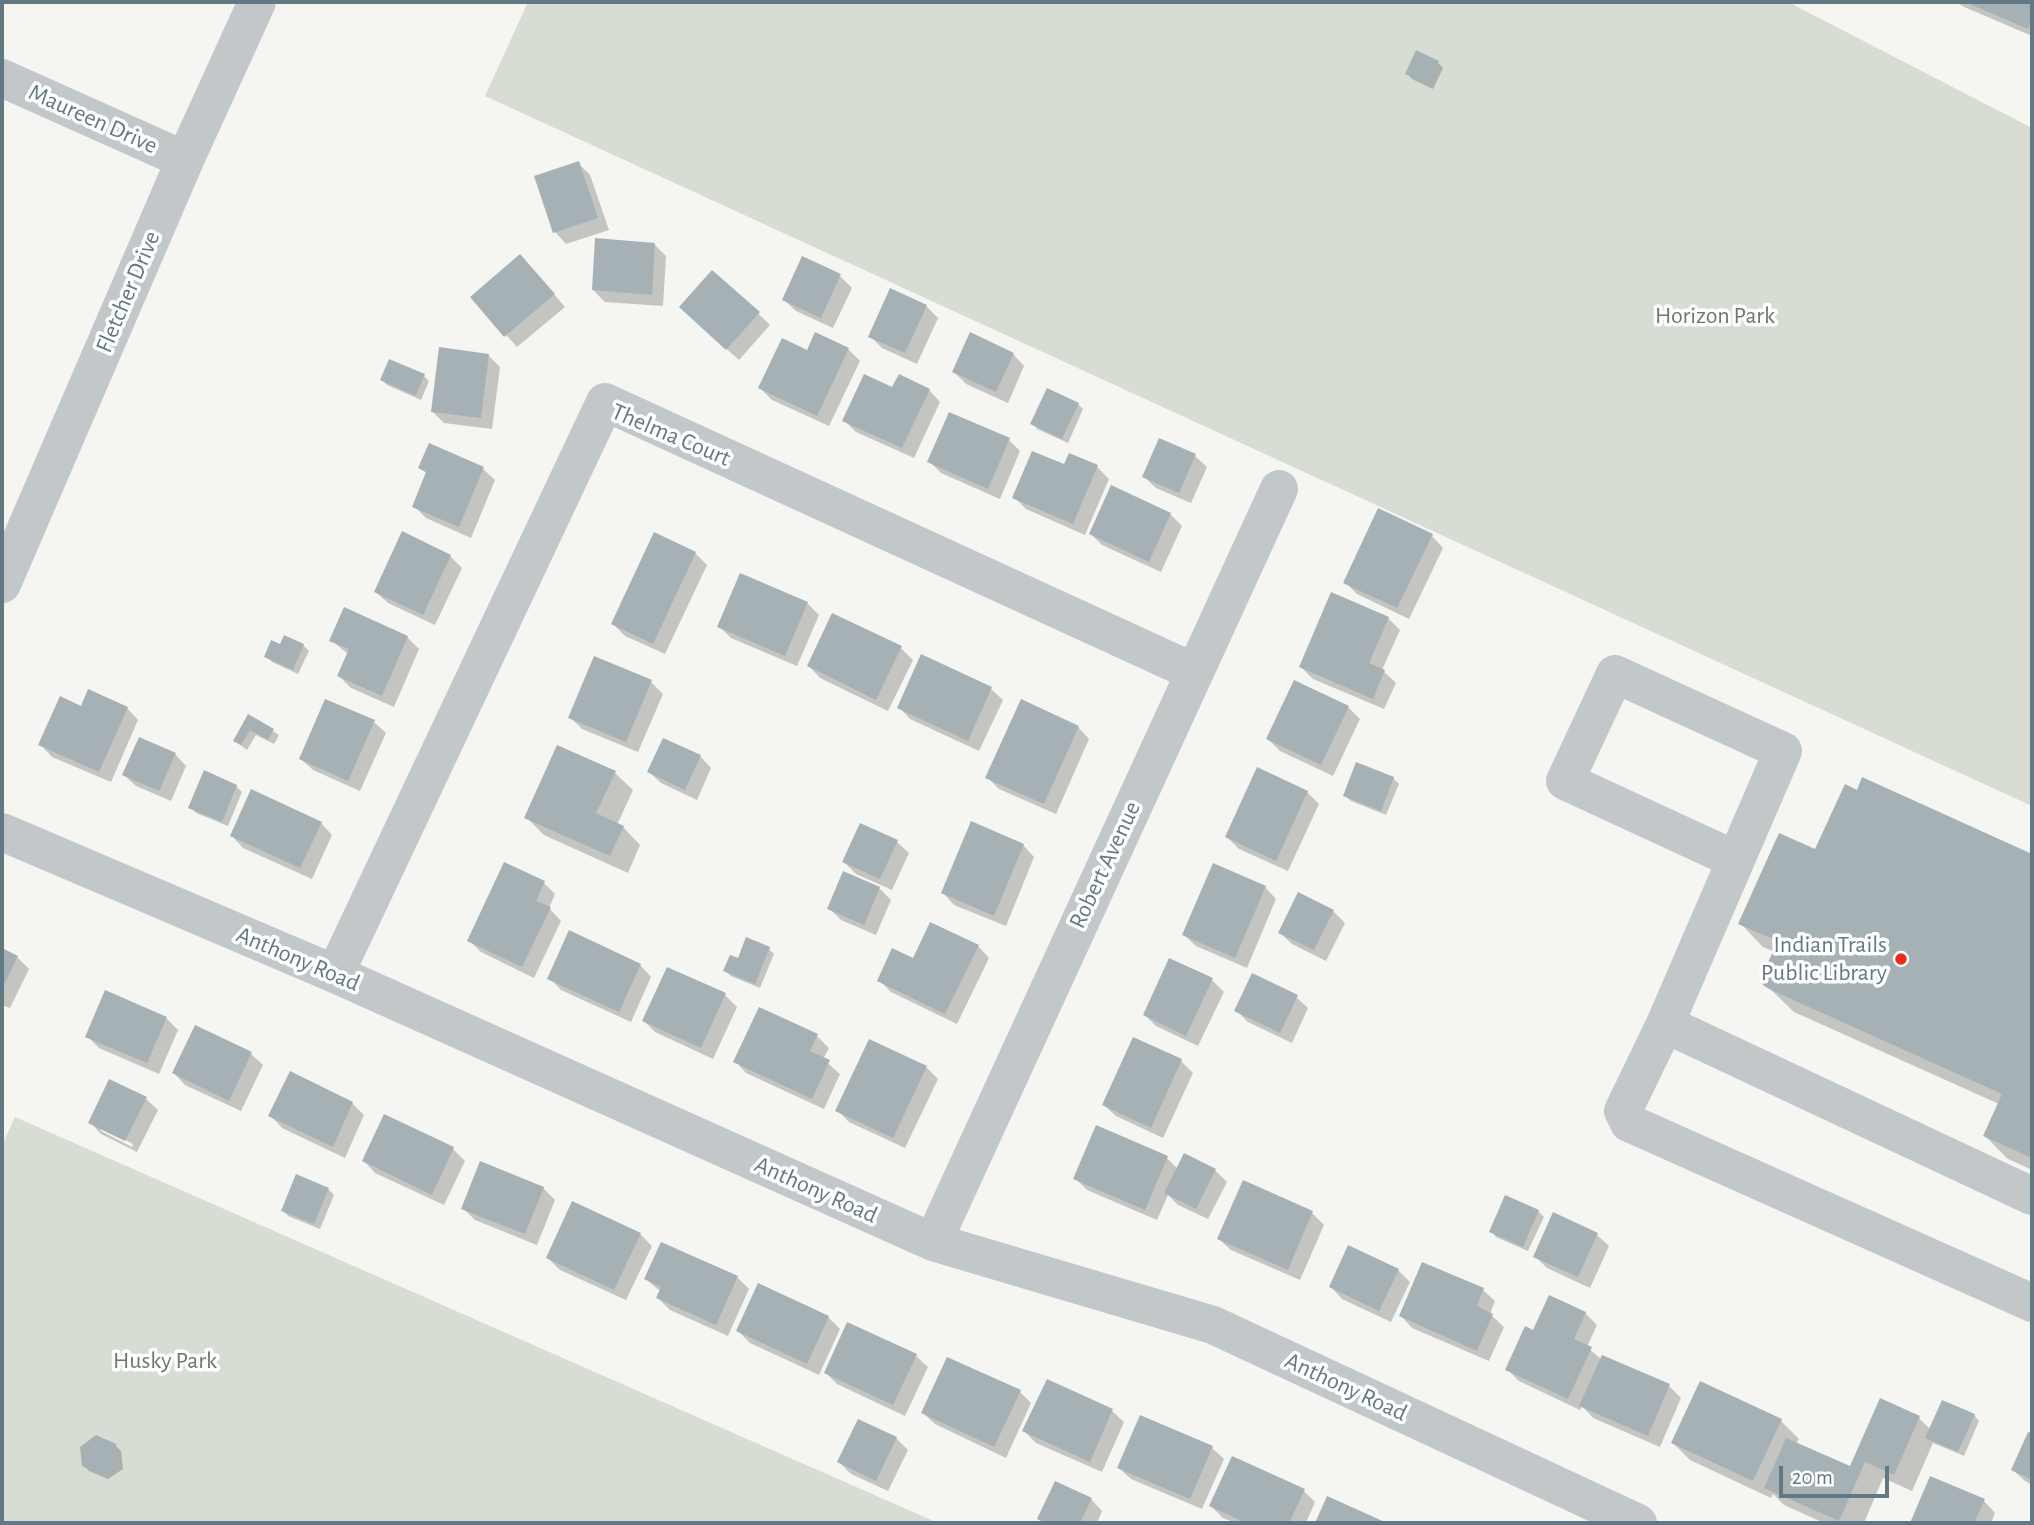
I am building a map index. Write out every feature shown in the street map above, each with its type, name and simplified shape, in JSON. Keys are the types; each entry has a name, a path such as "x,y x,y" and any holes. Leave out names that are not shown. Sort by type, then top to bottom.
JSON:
{"street":[{"name":"Fletcher Drive","path":"2,584 185,160 257,2"},
{"name":"Maureen Drive","path":"2,78 185,160"},
{"name":"Thelma Court","path":"335,974 606,402 1194,671"},
{"name":"Robert Avenue","path":"933,1242 1279,489"},
{"path":"1736,860 1565,781 1615,674 1783,751 1736,860 1665,1024 1623,1111 1629,1123 2032,1303"},
{"name":"Anthony Road","path":"2,832 335,974 933,1242 1213,1325 1638,1523"},
{"path":"1665,1024 2032,1196"}],"green space":[{"name":"Horizon Park","path":"528,2 1788,2 2032,128 2032,806 485,96"},
{"name":"Husky Park","path":"15,1117 938,1523 2,1523 2,1145"}],"building":[{"path":"1965,2 2032,2 2032,19 2028,29"},
{"path":"1416,50 1439,61 1428,85 1405,74"},
{"path":"579,161 598,218 553,233 534,176"},
{"path":"595,238 655,243 652,295 592,290"},
{"path":"520,254 555,294 504,337 470,297"},
{"path":"802,256 841,274 821,318 782,300"},
{"path":"712,270 760,312 726,350 679,307"},
{"path":"890,288 927,305 905,353 868,337"},
{"path":"815,332 849,348 817,416 758,388 782,338 807,350"},
{"path":"970,332 1014,353 996,392 952,372"},
{"path":"439,347 489,354 481,418 431,412"},
{"path":"389,359 425,374 416,396 380,380"},
{"path":"864,374 892,387 899,374 930,389 902,448 842,421"},
{"path":"1047,388 1079,403 1062,439 1030,424"},
{"path":"949,412 1010,438 988,489 927,462"},
{"path":"1159,438 1196,454 1179,493 1142,477"},
{"path":"429,443 484,467 459,527 412,507 426,472 418,468"},
{"path":"1032,451 1064,464 1069,453 1098,465 1073,524 1012,498"},
{"path":"1111,485 1171,513 1149,562 1089,534"},
{"path":"1378,508 1433,534 1397,608 1343,583"},
{"path":"402,531 451,555 423,615 374,592"},
{"path":"654,532 696,552 653,644 611,624"},
{"path":"740,573 808,602 785,656 717,627"},
{"path":"1331,592 1389,617 1369,663 1385,670 1373,699 1299,667"},
{"path":"344,607 408,636 382,696 337,676 349,649 329,641"},
{"path":"832,613 902,646 876,700 807,666"},
{"path":"284,635 304,644 293,670 264,657 271,640 280,644"},
{"path":"921,654 992,687 968,741 897,708"},
{"path":"594,656 652,680 626,742 568,718"},
{"path":"1294,680 1349,706 1321,765 1266,739"},
{"path":"88,689 128,707 99,772 38,745 60,696 81,706"},
{"path":"325,699 375,720 348,781 299,759"},
{"path":"1021,699 1079,726 1044,804 985,778"},
{"path":"248,714 274,729 268,740 250,730 241,745 233,741"},
{"path":"139,737 176,753 159,791 122,775"},
{"path":"663,738 701,755 685,790 647,772"},
{"path":"557,745 616,771 596,813 624,826 610,856 524,818"},
{"path":"1356,762 1394,777 1381,811 1343,796"},
{"path":"1257,767 1308,791 1276,861 1225,837"},
{"path":"204,770 237,785 222,822 188,808"},
{"name":"Indian Trails Public Library","path":"1862,777 2032,854 2032,1158 1983,1136 2002,1094 1763,985 1761,977 1778,941 1738,924 1779,833 1815,849 1845,784 1857,790"},
{"path":"251,789 322,822 300,868 230,836"},
{"path":"971,821 1024,844 994,916 941,893"},
{"path":"860,823 898,840 880,879 842,862"},
{"path":"504,862 545,881 536,901 551,907 522,967 467,941"},
{"path":"1213,863 1266,886 1235,958 1182,935"},
{"path":"843,871 880,887 864,925 827,909"},
{"path":"1298,892 1334,910 1314,950 1278,933"},
{"path":"930,922 979,945 945,1014 877,981 892,948 913,958"},
{"path":"569,930 641,964 619,1012 547,979"},
{"path":"746,937 770,947 755,984 723,971 730,955 738,958"},
{"path":"2,948 18,956 2,989"},
{"path":"1169,958 1213,978 1186,1036 1143,1015"},
{"path":"667,967 726,993 701,1048 642,1021"},
{"path":"1252,973 1298,995 1280,1033 1234,1011"},
{"path":"105,990 167,1017 147,1063 85,1037"},
{"path":"759,1007 818,1034 810,1051 830,1060 812,1099 733,1062"},
{"path":"195,1025 252,1052 229,1101 172,1073"},
{"path":"1133,1037 1182,1059 1151,1128 1102,1105"},
{"path":"869,1039 927,1066 893,1138 835,1111"},
{"path":"290,1071 353,1102 333,1147 268,1116"},
{"path":"109,1079 147,1097 125,1141 88,1123"},
{"path":"384,1114 454,1147 432,1195 362,1161"},
{"path":"1096,1125 1168,1156 1145,1210 1073,1179"},
{"path":"1184,1153 1216,1169 1196,1209 1164,1193"},
{"path":"480,1161 544,1187 525,1234 461,1209"},
{"path":"296,1174 329,1188 314,1224 281,1211"},
{"path":"1243,1180 1313,1211 1288,1270 1217,1239"},
{"path":"1505,1195 1539,1210 1523,1247 1489,1232"},
{"path":"572,1201 641,1233 614,1290 546,1258"},
{"path":"1553,1212 1598,1233 1578,1277 1533,1257"},
{"path":"661,1242 738,1276 716,1325 656,1298 661,1287 644,1279"},
{"path":"1348,1245 1399,1269 1379,1311 1329,1287"},
{"path":"1422,1262 1484,1288 1477,1306 1493,1314 1477,1351 1399,1316"},
{"path":"758,1283 829,1316 807,1364 736,1331"},
{"path":"1549,1295 1586,1312 1574,1339 1592,1347 1568,1399 1505,1370 1525,1326 1533,1330"},
{"path":"847,1322 917,1354 893,1405 824,1373"},
{"path":"1602,1355 1670,1384 1648,1436 1579,1406"},
{"path":"947,1357 1021,1390 994,1447 921,1413"},
{"path":"1047,1379 1113,1409 1090,1462 1022,1431"},
{"path":"1700,1381 1782,1419 1753,1481 1671,1443"},
{"path":"1880,1398 1920,1416 1894,1475 1865,1462 1839,1521 1764,1488 1786,1438 1850,1466"},
{"path":"1942,1400 1975,1414 1958,1452 1925,1438"},
{"path":"1140,1415 1213,1446 1190,1499 1117,1468"},
{"path":"858,1419 897,1437 876,1481 837,1462"},
{"path":"2028,1432 2032,1433 2032,1480 2011,1470"},
{"path":"96,1435 116,1444 118,1463 101,1475 82,1466 80,1447"},
{"path":"1232,1456 1305,1489 1289,1523 1246,1523 1209,1506"},
{"path":"1930,1476 1985,1499 1974,1523 1910,1523"},
{"path":"1055,1481 1092,1498 1080,1523 1046,1523 1037,1519"},
{"path":"1327,1496 1387,1523 1315,1523"}],"place":[{"name":"Indian Trails Public Library","path":"1901,959"}]}
